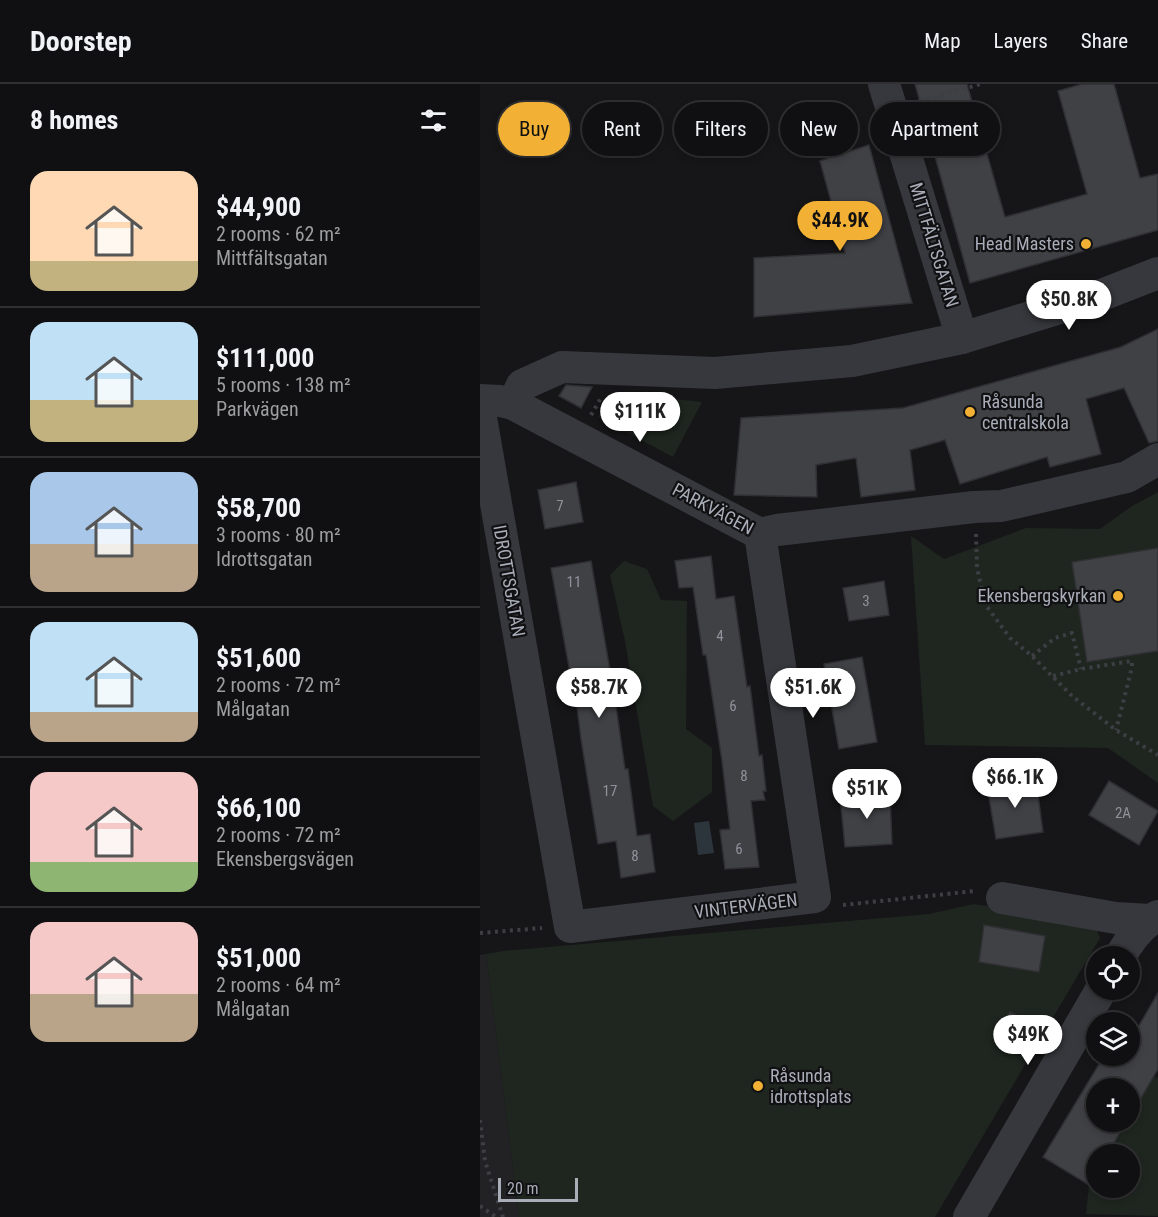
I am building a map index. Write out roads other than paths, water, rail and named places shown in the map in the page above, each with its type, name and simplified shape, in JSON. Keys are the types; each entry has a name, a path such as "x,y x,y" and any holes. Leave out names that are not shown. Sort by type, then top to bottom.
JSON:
{"street":[{"name":"MITTFÄLTSGATAN","path":"885,84 962,338"},
{"path":"513,404 522,385 562,367 716,372 852,361 962,338 1099,296 1158,273"},
{"name":"PARKVÄGEN","path":"480,400 513,404 760,534 988,507 1127,477 1158,459"},
{"name":"IDROTTSGATAN","path":"480,412 570,927"},
{"name":"VINTERVÄGEN","path":"570,927 815,897 760,534"},
{"path":"1002,898 1116,918 1154,918"},
{"path":"1128,946 1135,935 1154,918"},
{"path":"969,1217 1095,1000"}],"place":[{"name":"Head Masters","path":"1086,244"},
{"name":"Råsunda centralskola","path":"970,412"},
{"name":"Ekensbergskyrkan","path":"1118,596"},
{"name":"Råsunda idrottsplats","path":"758,1086"}]}
